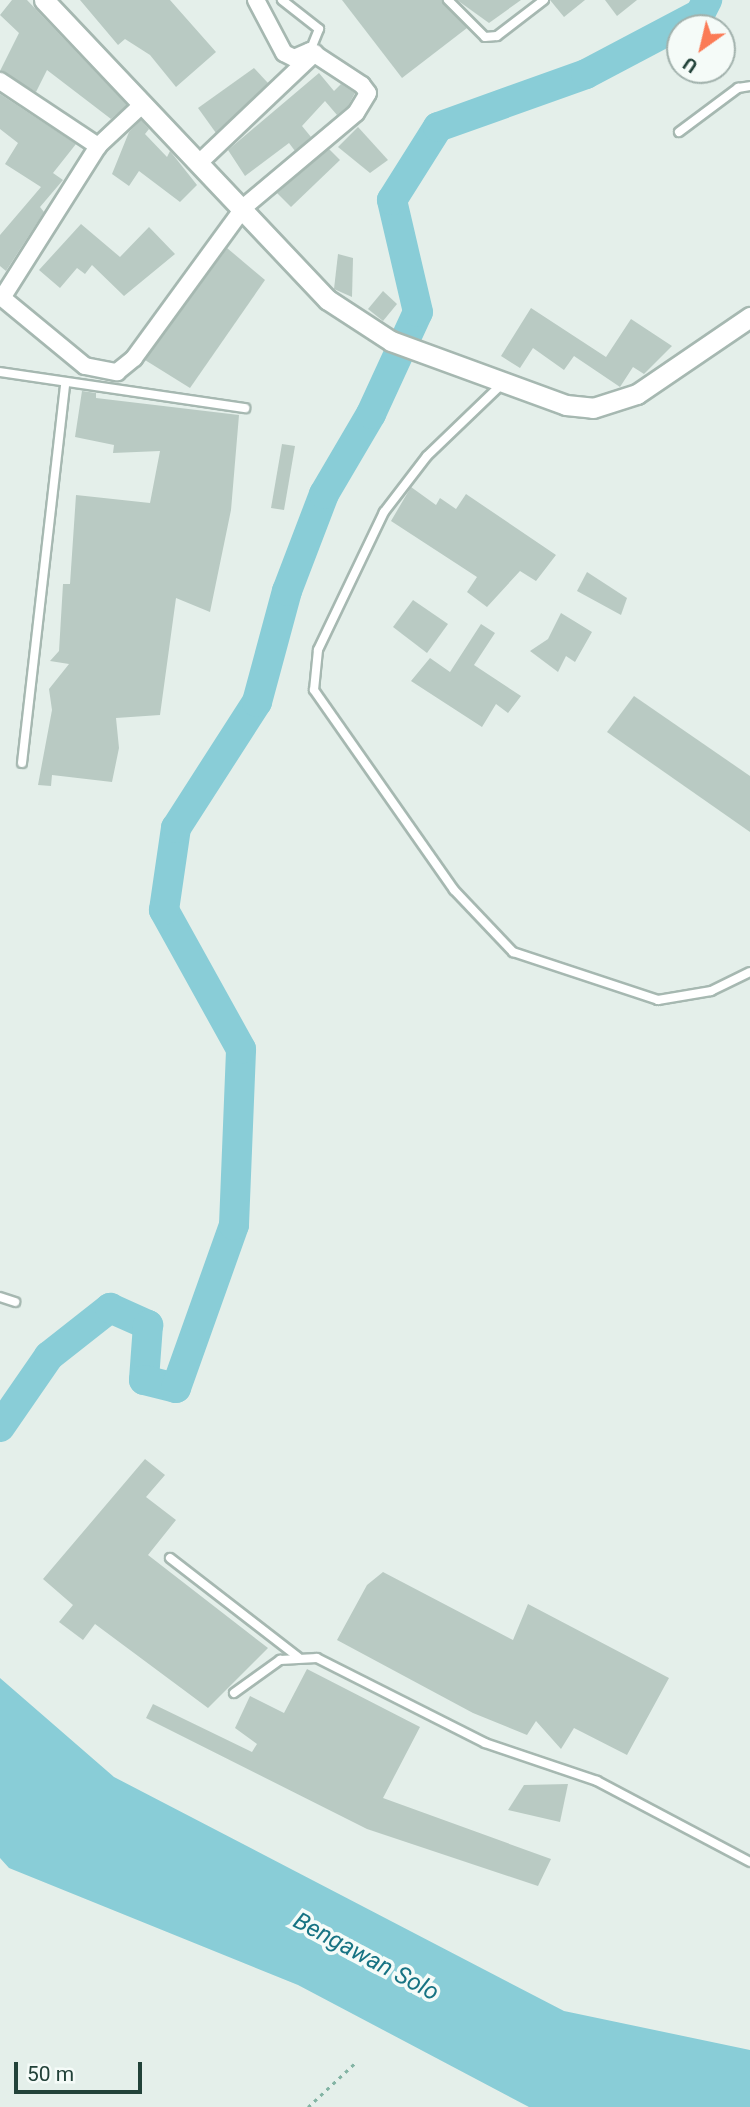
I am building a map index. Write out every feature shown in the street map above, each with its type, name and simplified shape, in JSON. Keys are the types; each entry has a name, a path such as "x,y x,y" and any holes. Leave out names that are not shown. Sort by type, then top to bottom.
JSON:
{"street":[{"path":"44,0 201,161 342,314 391,341 424,350 566,405 605,407 637,394 750,317"},
{"path":"256,0 284,52 294,58 312,52"},
{"path":"143,104 99,146 1,298 85,366 117,372 134,358 244,207 308,160 356,113 368,93 312,52"},
{"path":"201,161 312,52"},
{"path":"0,81 99,146"}],"lane":[{"path":"448,0 485,37 497,36 544,0"},
{"path":"289,2 319,29 312,52"},
{"path":"679,132 738,88 750,86"},
{"path":"0,372 65,384 246,408"},
{"path":"504,382 427,456 384,512 318,650 314,690 454,890 513,952 658,1000 711,991 750,972"},
{"path":"22,763 65,384"},
{"path":"0,1297 15,1302"},
{"path":"170,1558 298,1657 337,1667 485,1743 597,1781 750,1862"},
{"path":"233,1693 280,1660 298,1657"}],"path":[{"path":"307,2107 354,2064"}],"water":[{"name":"Bengawan Solo","path":"0,1678 114,1777 564,2011 750,2050 750,2107 529,2107 298,1985 9,1868 0,1858"}],"building":[{"path":"12,0 27,0 127,105 111,119 47,70 36,92 0,71 19,33 0,15"},
{"path":"80,0 170,0 216,52 176,87 150,55 125,39 118,45"},
{"path":"342,0 442,0 467,28 402,78"},
{"path":"457,0 521,0 489,23"},
{"path":"550,0 585,0 564,17"},
{"path":"605,0 637,0 617,16"},
{"path":"254,68 268,83 216,133 198,108"},
{"path":"319,73 334,91 341,84 355,93 348,106 337,115 325,101 302,126 311,137 295,151 289,143 245,176 228,150"},
{"path":"0,94 76,144 53,173 63,180 40,207 44,212 6,271 0,266 0,235 41,187 5,164 18,143 0,129"},
{"path":"141,120 149,129 145,134 167,157 170,151 197,185 180,202 139,171 129,186 112,174 129,132"},
{"path":"358,127 388,160 370,173 338,147"},
{"path":"329,149 340,160 291,207 277,193"},
{"path":"81,224 120,257 149,227 175,254 124,296 92,265 85,274 77,268 60,288 39,270"},
{"path":"227,248 265,280 190,388 145,360"},
{"path":"338,254 353,258 352,297 334,289"},
{"path":"383,291 397,304 383,321 368,309"},
{"path":"531,308 606,357 631,319 672,346 644,374 633,367 620,387 574,356 564,370 533,348 520,368 501,356"},
{"path":"82,391 96,393 96,398 239,415 231,510 210,612 176,598 160,715 116,718 119,748 112,782 52,775 51,786 38,785 52,710 49,689 69,664 50,661 59,651 63,584 70,584 76,495 150,503 160,451 113,453 114,445 75,437"},
{"path":"282,444 295,446 284,510 271,508"},
{"path":"411,487 436,505 440,498 456,509 466,494 556,555 536,581 520,571 487,607 467,592 477,577 391,521"},
{"path":"587,572 627,598 621,615 577,591"},
{"path":"413,600 448,624 427,653 393,627"},
{"path":"561,613 592,632 575,662 566,656 558,672 530,651 548,639"},
{"path":"481,624 495,633 474,665 521,696 508,713 496,704 482,727 411,681 430,658 450,672"},
{"path":"634,696 750,776 750,832 607,732"},
{"path":"145,1459 165,1475 146,1497 176,1520 148,1555 268,1648 208,1708 95,1624 83,1640 59,1622 73,1605 43,1579"},
{"path":"383,1572 513,1640 528,1604 669,1678 627,1755 574,1728 561,1749 536,1721 527,1735 473,1713 337,1640 367,1585"},
{"path":"307,1669 420,1727 383,1798 551,1859 538,1886 367,1829 146,1718 153,1704 252,1752 257,1744 235,1728 250,1696 284,1713"},
{"path":"568,1784 560,1822 508,1810 524,1785"}],"waterway":[{"path":"0,1427 49,1356 110,1308 148,1325 144,1380 176,1388 234,1225 241,1049 164,910 176,828 257,702 287,591 324,494 371,414 418,312 392,200 438,127 586,74 700,14 707,0"}]}
